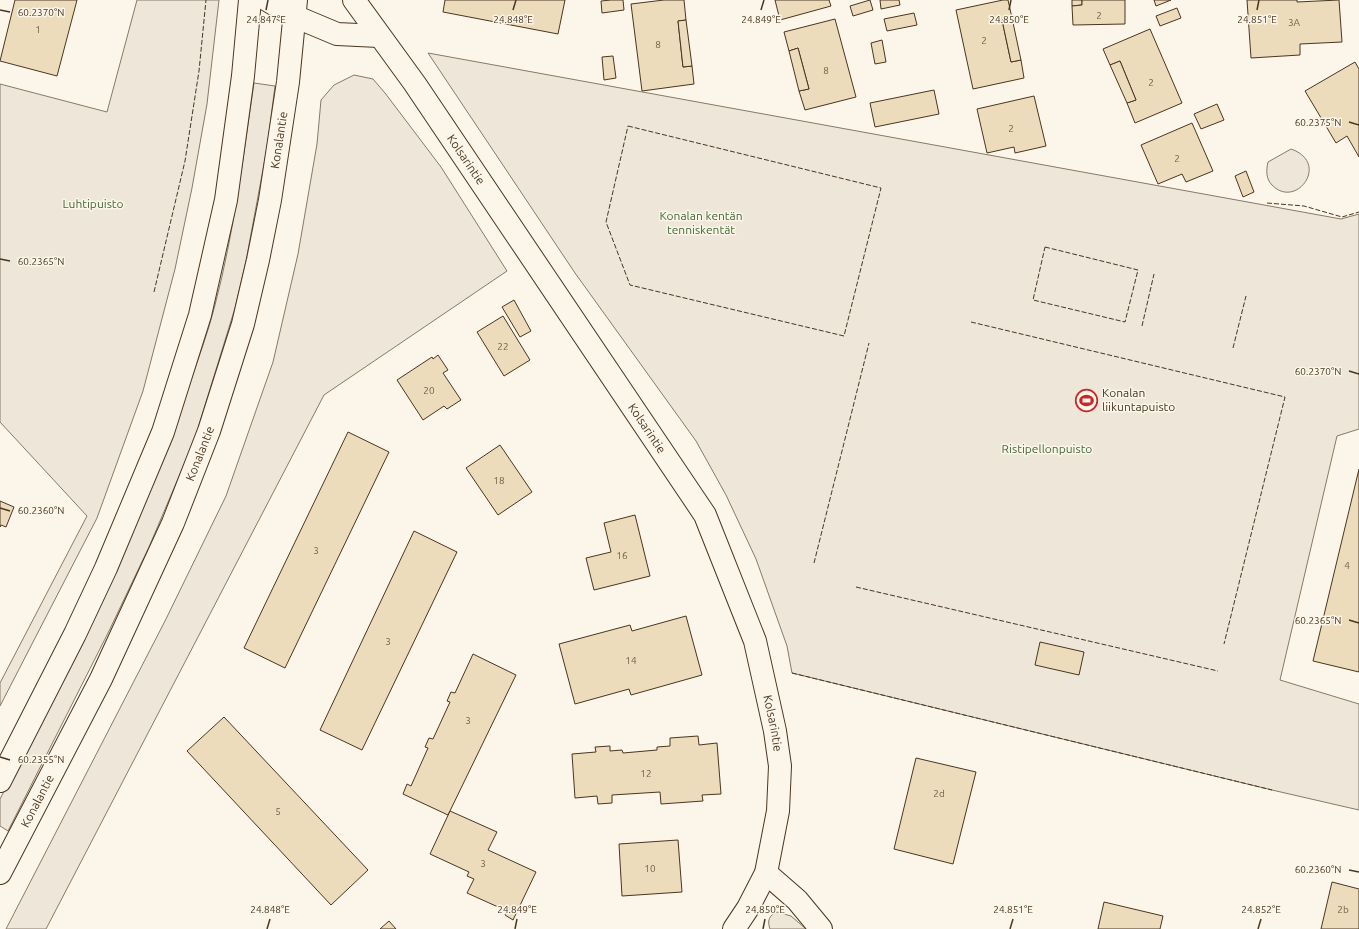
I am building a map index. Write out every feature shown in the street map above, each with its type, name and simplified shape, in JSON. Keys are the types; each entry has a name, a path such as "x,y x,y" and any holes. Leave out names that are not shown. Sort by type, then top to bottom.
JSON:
{"main road":[{"path":"0,781 75,634 106,568 168,417 200,315 226,200 250,0"},
{"path":"267,0 295,8 337,34 379,36"},
{"name":"Kolsarintie","path":"354,0 415,84 705,515 755,641 775,731 780,766 778,811 766,873 748,908 734,929"},
{"name":"Konalantie","path":"0,873 101,679 173,522 209,431 243,324 258,260 270,200 288,82 295,8"},
{"path":"766,873 797,900 820,929"}],"green space":[{"name":"Luhtipuisto","path":"137,0 219,0 207,104 192,188 175,269 143,391 97,518 0,706 0,683 87,516 0,422 0,84 107,112"},
{"name":"Ristipellonpuisto","path":"428,53 1341,219 1359,214 1359,429 1337,436 1280,680 1359,704 1359,810 792,673 787,646 756,559 726,495 696,441 575,273"},
{"path":"354,75 373,79 385,93 441,167 507,271 324,395 46,929 6,929 165,621 226,496 273,362 298,254 317,144 321,100 334,85"},
{"path":"254,83 275,86 267,148 246,261 235,308 194,441 149,547 109,631 8,831 0,826 0,799 49,705 189,386 206,336 228,250 238,195"},
{"path":"1291,149 1303,156 1308,164 1309,173 1306,182 1299,188 1291,192 1281,191 1272,185 1269,180 1267,172 1268,162"},
{"path":"777,912 791,916 806,929 770,929 769,919"}],"building":[{"path":"15,0 77,0 57,76 0,61"},
{"path":"445,0 565,0 558,34 443,12"},
{"path":"623,0 624,10 602,13 601,1"},
{"path":"664,0 684,0 686,20 678,21 683,67 692,66 694,84 642,91 631,4"},
{"path":"775,0 829,0 831,6 780,20"},
{"path":"870,0 873,10 853,16 850,6"},
{"path":"880,0 899,0 900,5 881,9"},
{"path":"1008,0 1012,18 1002,20 1011,62 1021,60 1024,78 973,89 956,10"},
{"path":"1072,0 1082,0 1082,5 1072,6"},
{"path":"1082,0 1125,0 1125,24 1073,25 1072,6 1082,5"},
{"path":"1154,0 1171,0 1156,6"},
{"path":"1247,0 1297,0 1297,2 1339,0 1342,42 1300,44 1300,55 1251,58"},
{"path":"1177,8 1181,18 1160,26 1156,16"},
{"path":"914,13 917,25 887,31 884,19"},
{"path":"1012,18 1021,60 1011,62 1002,20"},
{"path":"835,19 856,97 805,110 799,91 809,89 798,48 789,51 784,32"},
{"path":"686,20 692,66 683,67 678,21"},
{"path":"1150,29 1182,103 1135,123 1127,103 1136,100 1120,61 1110,65 1103,49"},
{"path":"882,40 886,62 875,64 871,43"},
{"path":"798,48 809,89 799,91 789,51"},
{"path":"613,56 616,78 604,80 602,57"},
{"path":"1120,61 1136,100 1127,103 1110,65"},
{"path":"1355,62 1359,69 1359,157 1347,136 1336,143 1305,91"},
{"path":"934,90 939,114 875,127 870,103"},
{"path":"1034,96 1046,146 1015,153 1014,147 987,153 977,109"},
{"path":"1217,104 1224,120 1201,129 1194,114"},
{"path":"1192,123 1213,171 1186,182 1182,174 1158,184 1141,145"},
{"path":"1246,171 1254,192 1243,197 1235,176"},
{"path":"514,300 531,331 520,337 502,307"},
{"path":"503,316 530,360 504,376 477,332"},
{"path":"438,355 448,370 443,373 461,400 447,409 444,406 423,420 397,380 432,357 433,359"},
{"path":"348,432 389,452 285,668 244,648"},
{"path":"500,445 532,492 498,515 466,468"},
{"path":"1359,469 1359,672 1313,661"},
{"path":"0,501 14,507 6,527 1,525 0,527"},
{"path":"635,515 650,576 594,590 586,558 611,552 604,523"},
{"path":"414,531 457,552 362,750 320,730"},
{"path":"686,616 702,675 631,695 629,689 575,704 559,644 630,625 632,631"},
{"path":"1040,642 1084,652 1079,675 1035,665"},
{"path":"473,654 516,675 448,815 403,794 407,784 411,786 428,748 425,747 429,738 433,739 450,702 447,701 451,692 455,693"},
{"path":"224,717 368,870 331,905 187,751"},
{"path":"698,736 699,745 717,743 721,794 702,795 703,801 661,804 660,792 612,795 612,803 598,804 597,796 575,798 572,754 596,752 595,747 610,746 610,751 622,750 623,753 657,750 657,747 670,746 670,738"},
{"path":"916,758 976,772 953,864 894,849"},
{"path":"450,811 497,832 488,850 536,872 513,920 505,915 507,911 467,893 474,879 467,876 469,872 430,854"},
{"path":"678,840 682,892 622,896 619,844"},
{"path":"1332,882 1359,889 1359,929 1321,929"},
{"path":"1104,902 1163,916 1160,929 1098,929"},
{"path":"389,921 396,929 380,929"}],"fence":[{"path":"154,292 185,161 199,71 206,0"},
{"path":"628,126 881,188 844,336 630,285 606,222 628,126"},
{"path":"1267,203 1304,206 1342,217 1359,212"},
{"path":"1045,247 1138,270 1125,322 1033,300 1045,247"},
{"path":"1142,326 1154,274"},
{"path":"1233,348 1246,296"},
{"path":"971,322 1285,397 1224,644"},
{"path":"814,563 869,343"},
{"path":"856,587 1218,671"},
{"path":"792,673 1272,790"}],"place":[{"name":"Konalan liikuntapuisto","path":"1086,400"}],"park label":[{"name":"Konalan kentän tenniskentät","path":"701,223"}]}
